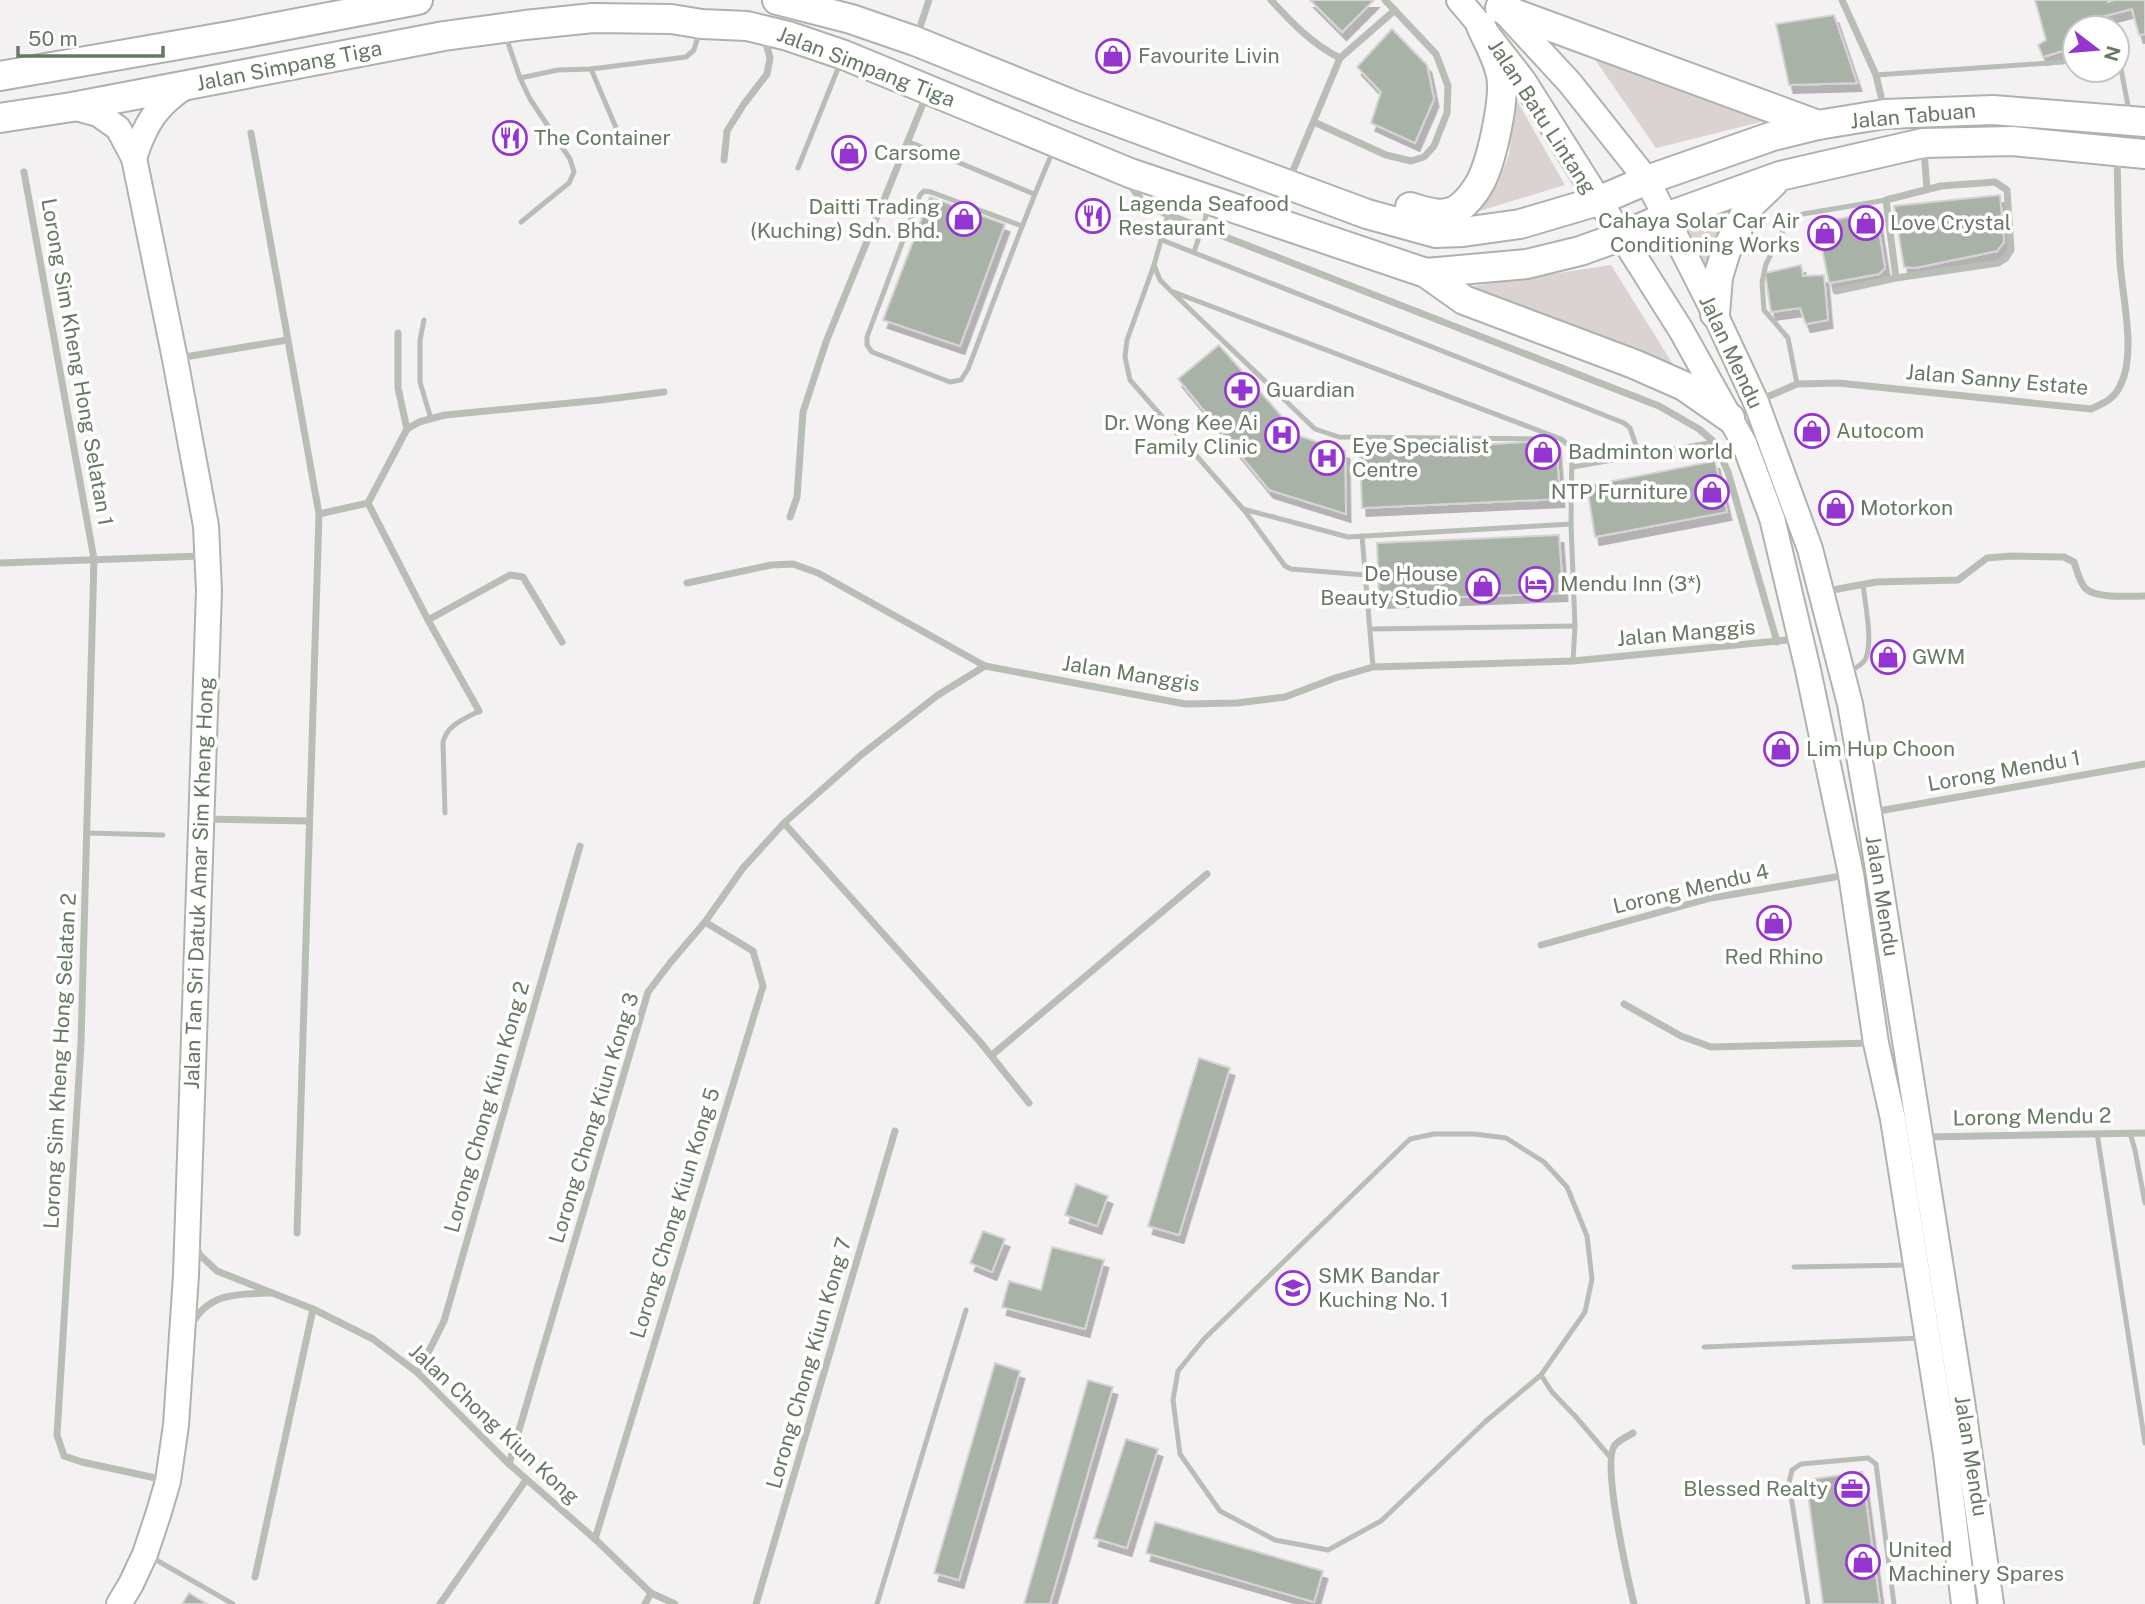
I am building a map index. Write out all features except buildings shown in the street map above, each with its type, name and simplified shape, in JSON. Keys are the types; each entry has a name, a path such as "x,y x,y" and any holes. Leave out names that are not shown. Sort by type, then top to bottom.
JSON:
{"main road":[{"name":"Jalan Simpang Tiga","path":"0,76 418,0"},
{"name":"Jalan Simpang Tiga","path":"777,0 851,19 915,41 1076,106 1367,214 1436,233 1520,224 1598,201 1647,180"},
{"name":"Jalan Batu Lintang","path":"1458,0 1494,8 1570,83 1647,180 1667,217"},
{"name":"Jalan Batu Lintang","path":"1494,8 1523,80 1622,236"},
{"path":"1321,196 1373,198 1438,215 1455,211 1469,198 1481,182 1489,159 1501,99 1494,8 1818,125"},
{"name":"Jalan Simpang Tiga","path":"0,118 72,107 444,36 593,18 671,19 762,29 844,55 1130,173 1426,273 1527,264 1580,251 1667,217"},
{"path":"134,158 142,134 156,111 188,85"},
{"name":"Jalan Tan Sri Datuk Amar Sim Kheng Hong","path":"72,107 98,114 118,128 134,158 175,359 205,527 209,591 182,1345 176,1425 168,1481 145,1554 119,1604"},
{"name":"Jalan Tabuan","path":"1647,180 1773,136 1818,125 1885,114 1993,110 2138,121"},
{"name":"Jalan Tabuan","path":"1667,217 1780,177 1923,143 2012,141 2145,154"},
{"path":"1715,314 1718,276 1726,251 1749,206 1780,177"},
{"name":"Jalan Mendu","path":"1667,217 1756,402 1810,549 1850,704 1977,1495 1991,1604"},
{"name":"Jalan Mendu","path":"1622,236 1681,330 1744,443 1772,518 1789,640 1851,874 1947,1454 1964,1604"},
{"path":"1426,273 1464,300 1634,364 1684,386 1730,418"}],"street":[{"path":"915,41 929,0"},
{"path":"1271,0 1295,26 1322,49 1340,58"},
{"path":"1314,122 1386,155 1411,161 1424,157 1434,146 1447,113 1448,86 1436,54 1385,0"},
{"path":"1842,0 1876,75 1885,114"},
{"path":"1287,184 1340,58 1395,10"},
{"path":"724,160 727,131 767,74 770,58 762,29"},
{"path":"790,517 797,497 803,412 826,342 928,89"},
{"path":"251,133 319,514 297,1233"},
{"path":"1923,143 1927,189"},
{"name":"Jalan Sanny Estate","path":"1756,402 1797,384 1838,383 2091,409 2111,400 2121,385 2126,368 2128,330 2120,262 2116,150"},
{"name":"Lorong Sim Kheng Hong Selatan 1","path":"24,172 94,559"},
{"path":"1130,173 1133,189 1146,206 1659,406 1699,429 1714,442 1727,472 1789,640"},
{"path":"1836,290 1998,263 2006,258 2011,250 2007,190 1995,181 1927,189 1886,200 1896,278"},
{"path":"398,333 398,388 407,429"},
{"path":"175,359 287,340"},
{"path":"319,514 368,503 407,429 419,422 445,415 664,392"},
{"path":"368,503 428,621 479,710"},
{"path":"0,563 207,555"},
{"path":"1822,592 1876,582 1958,580 1987,558 2011,556 2064,557 2074,562 2087,590 2107,596 2145,596"},
{"name":"Lorong Sim Kheng Hong Selatan 2","path":"94,559 81,1043 57,1435 64,1456 168,1481"},
{"name":"Jalan Manggis","path":"687,583 771,565 793,564 818,573 985,666 1185,704 1237,703 1285,697 1373,667 1573,661 1789,640"},
{"path":"428,621 510,575 516,575 523,577 562,642"},
{"name":"Lorong Chong Kiun Kong 3","path":"509,1464 648,992 705,922 743,868 784,823 861,755 938,695 985,666"},
{"name":"Lorong Mendu 1","path":"1868,813 2145,765"},
{"path":"201,819 309,821"},
{"path":"784,823 992,1055 1029,1103"},
{"name":"Lorong Chong Kiun Kong 2","path":"418,1373 444,1321 580,846"},
{"path":"992,1055 1207,874"},
{"name":"Lorong Mendu 4","path":"1541,945 1711,898 1851,874"},
{"name":"Lorong Chong Kiun Kong 5","path":"594,1539 762,986 753,951 705,922"},
{"path":"1624,1004 1681,1036 1711,1047 1877,1043"},
{"name":"Lorong Chong Kiun Kong 7","path":"757,1604 895,1131"},
{"name":"Lorong Mendu 2","path":"1920,1137 2145,1133"},
{"name":"Jalan Chong Kiun Kong","path":"186,1223 200,1255 217,1271 313,1309 373,1339 418,1373 509,1464 651,1593 675,1604"},
{"name":"Jalan Chong Kiun Kong","path":"182,1345 195,1319 210,1301 234,1294 274,1293"},
{"path":"255,1577 313,1309"},
{"path":"1633,1433 1615,1445 1611,1458 1612,1486 1634,1604"},
{"path":"440,1604 526,1480"},
{"path":"645,1604 651,1593"}],"lane":[{"path":"520,78 558,70 591,69 686,57 694,50 702,24"},
{"path":"503,29 530,99 570,159 574,172 569,183 521,222"},
{"path":"798,168 844,55"},
{"path":"1876,75 2061,62"},
{"path":"591,69 617,130"},
{"path":"2127,84 2138,121"},
{"path":"907,141 1034,194"},
{"path":"1022,226 924,191 920,195 867,337 867,345 872,352 950,382 961,380 968,369 1056,143"},
{"path":"1194,252 1211,200"},
{"path":"1797,384 1788,338 1764,310 1762,282 1771,255 1786,225 1803,214 1886,200"},
{"path":"1168,215 1154,265 1127,340 1125,357 1130,380 1243,509 1285,566 1291,569 1365,575"},
{"path":"1162,240 1624,423 1630,428 1640,457"},
{"path":"1154,265 1160,281 1315,429 1339,437 1561,439"},
{"path":"1171,291 1561,439 1572,448 1575,626 1573,661"},
{"path":"424,320 420,340 420,382 432,419"},
{"path":"1573,467 1714,442"},
{"path":"1243,509 1348,537 1572,524"},
{"path":"1362,536 1373,667"},
{"path":"1842,675 1866,659 1868,638 1863,584"},
{"path":"1370,629 1575,626"},
{"path":"444,813 445,733 453,725 479,710"},
{"path":"87,833 163,835"},
{"path":"2097,1133 2145,1444"},
{"path":"2130,1133 2145,1203"},
{"path":"1434,1134 1474,1134 1506,1138 1544,1162 1566,1187 1587,1236 1592,1279 1585,1312 1541,1375 1485,1422 1381,1521 1328,1550 1275,1539 1220,1511 1180,1454 1173,1400 1178,1371 1204,1339 1410,1139 1434,1134"},
{"path":"1794,1267 1916,1264"},
{"path":"877,1604 966,1310"},
{"path":"1704,1347 1928,1338"},
{"path":"1541,1375 1552,1392 1611,1458"},
{"path":"1808,1604 1789,1483 1792,1470 1801,1464 1868,1458 1876,1464 1895,1604"},
{"path":"145,1554 233,1604"}],"shaded area":[{"path":"1587,48 1773,119 1656,148"},
{"path":"1516,99 1565,185 1476,212 1497,185 1509,155"},
{"path":"1739,202 1709,277 1685,224"},
{"path":"1611,265 1679,374 1461,288"}],"place":[{"name":"Favourite Livin","path":"1113,56"},
{"name":"The Container","path":"510,138"},
{"name":"Carsome","path":"849,153"},
{"name":"Lagenda Seafood Restaurant","path":"1093,216"},
{"name":"Daitti Trading (Kuching) Sdn. Bhd.","path":"964,219"},
{"name":"Love Crystal","path":"1866,223"},
{"name":"Cahaya Solar Car Air Conditioning Works","path":"1825,233"},
{"name":"Guardian","path":"1242,390"},
{"name":"Autocom","path":"1812,431"},
{"name":"Dr. Wong Kee Ai Family Clinic","path":"1282,435"},
{"name":"Badminton world","path":"1543,452"},
{"name":"Eye Specialist Centre","path":"1327,458"},
{"name":"NTP Furniture","path":"1712,492"},
{"name":"Motorkon","path":"1836,508"},
{"name":"Mendu Inn (3*)","path":"1536,584"},
{"name":"De House Beauty Studio","path":"1483,586"},
{"name":"GWM","path":"1888,657"},
{"name":"Lim Hup Choon","path":"1781,749"},
{"name":"Red Rhino","path":"1774,923"},
{"name":"SMK Bandar Kuching No. 1","path":"1293,1288"},
{"name":"Blessed Realty","path":"1852,1489"},
{"name":"United Machinery Spares","path":"1863,1562"}]}
